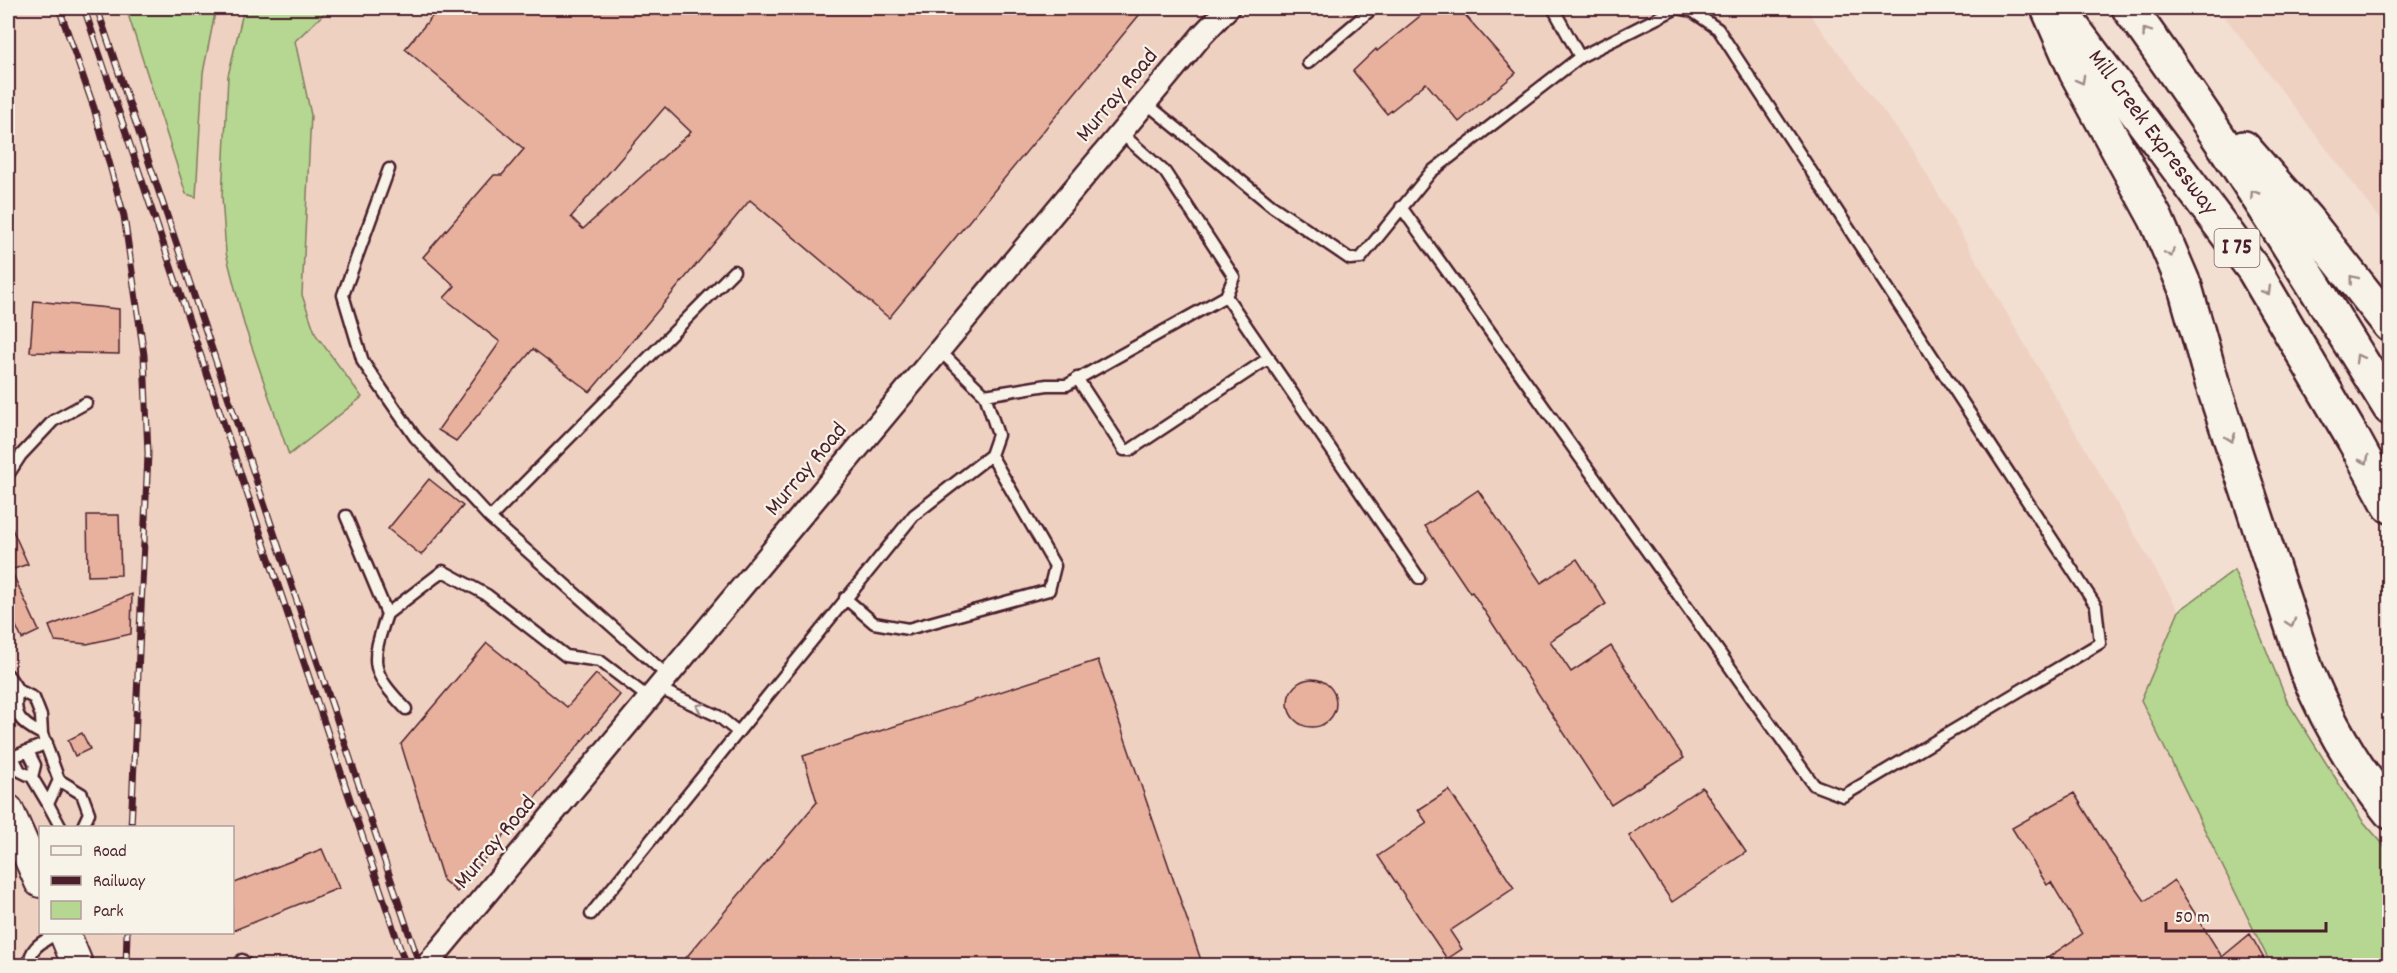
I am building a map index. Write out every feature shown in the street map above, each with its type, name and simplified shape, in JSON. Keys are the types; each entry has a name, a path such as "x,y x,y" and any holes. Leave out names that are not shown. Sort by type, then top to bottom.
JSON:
{"highway":[{"path":"2048,8 2076,72 2156,219 2185,287 2212,382 2306,669 2321,705 2344,750 2390,812"},
{"name":"Mill Creek Expressway","path":"2058,8 2254,270 2390,506"},
{"name":"Mill Creek Expressway","path":"2129,8 2166,59 2390,408"},
{"path":"2166,59 2306,219 2390,325"}],"main road":[{"path":"8,810 39,878"},
{"path":"62,934 78,966"}],"street":[{"name":"Murray Road","path":"426,966 939,350 1228,8"}],"lane":[{"path":"1308,63 1373,8"},
{"path":"1552,8 1580,57"},
{"path":"1146,103 1272,206 1350,259 1361,258 1401,207 1431,172 1580,57 1677,8 1692,11 1718,29 2096,606 2100,643 1843,796 1814,785 1401,207"},
{"path":"985,395 1047,385 1067,385 1226,296 1234,277 1165,172 1121,133"},
{"path":"389,169 343,295 363,362 415,437 490,518 659,687"},
{"path":"490,518 734,271"},
{"path":"1226,296 1419,578"},
{"path":"591,914 914,515 991,455 998,435 985,395 939,350"},
{"path":"1077,378 1124,450 1130,450 1269,358"},
{"path":"8,476 21,455 53,421 86,403"},
{"path":"846,598 874,623 908,629 1048,590 1055,566 991,455"},
{"path":"346,516 387,614"},
{"path":"406,709 380,682 375,650 387,614 443,571 487,595 566,656 600,661 659,687 718,716 738,732"},
{"path":"8,675 18,690 34,698 41,716 44,739 59,780 82,794 89,813 83,826"},
{"path":"18,690 14,705 24,725 44,739"},
{"path":"44,739 28,751 10,758 20,771 32,777 60,826"},
{"path":"28,751 35,765 32,777"},
{"path":"48,804 59,780"},
{"path":"30,966 29,957 36,945 59,934"}],"shaded area":[{"path":"8,8 126,8 186,193 196,197 203,73 216,8 244,8 228,76 224,137 226,253 361,397 316,335 302,295 311,115 295,41 330,8 1805,8 1912,149 2179,611 2141,700 2271,965 8,965"},
{"path":"2218,8 2389,8 2389,230"}],"green space":[{"path":"126,8 216,8 203,73 196,197 186,194"},
{"path":"244,8 330,8 295,41 311,115 302,295 316,335 362,397 289,455 244,324 226,253 222,197 228,76"},
{"path":"2234,570 2287,701 2362,820 2389,851 2389,965 2271,965 2141,700 2179,611"}],"building":[{"path":"439,8 1145,8 889,318 750,200 590,392 533,349 456,441 438,430 500,342 444,298 455,286 423,257 494,175 502,175 524,149 405,49","holes":["665,107 691,132 583,229 571,217"]},
{"path":"1430,8 1459,8 1516,73 1459,122 1426,83 1387,114 1353,71 1376,49 1377,51"},
{"path":"34,301 119,309 119,354 30,352"},
{"path":"429,479 463,506 421,555 388,529"},
{"path":"1478,490 1541,583 1577,559 1606,604 1550,641 1571,672 1611,646 1684,758 1611,805 1472,592 1470,593 1425,526"},
{"path":"87,515 119,515 121,575 88,576"},
{"path":"8,520 28,564 11,570 39,631 22,639 8,609"},
{"path":"132,594 131,634 87,644 55,641 49,626"},
{"path":"487,643 567,707 596,674 620,695 457,892 443,880 401,744"},
{"path":"1098,660 1203,966 679,966 817,802 803,756"},
{"path":"1312,679 1329,686 1336,703 1329,720 1312,727 1295,720 1288,703 1295,686"},
{"path":"82,733 90,749 75,756 68,740"},
{"path":"1702,787 1746,852 1672,902 1629,836"},
{"path":"1449,790 1514,888 1450,931 1462,949 1447,959 1378,856 1427,823 1418,810"},
{"path":"2074,793 2107,847 2145,901 2174,880 2222,957 2250,934 2268,966 2036,966 2082,934 2051,882 2047,885 2012,828"},
{"path":"322,849 339,888 234,930 234,883"}],"railway":[{"path":"59,8 94,108 124,216 144,355 148,454 131,826"},
{"path":"84,8 406,966"},
{"path":"97,8 420,966"},
{"path":"126,966 127,934"}]}
